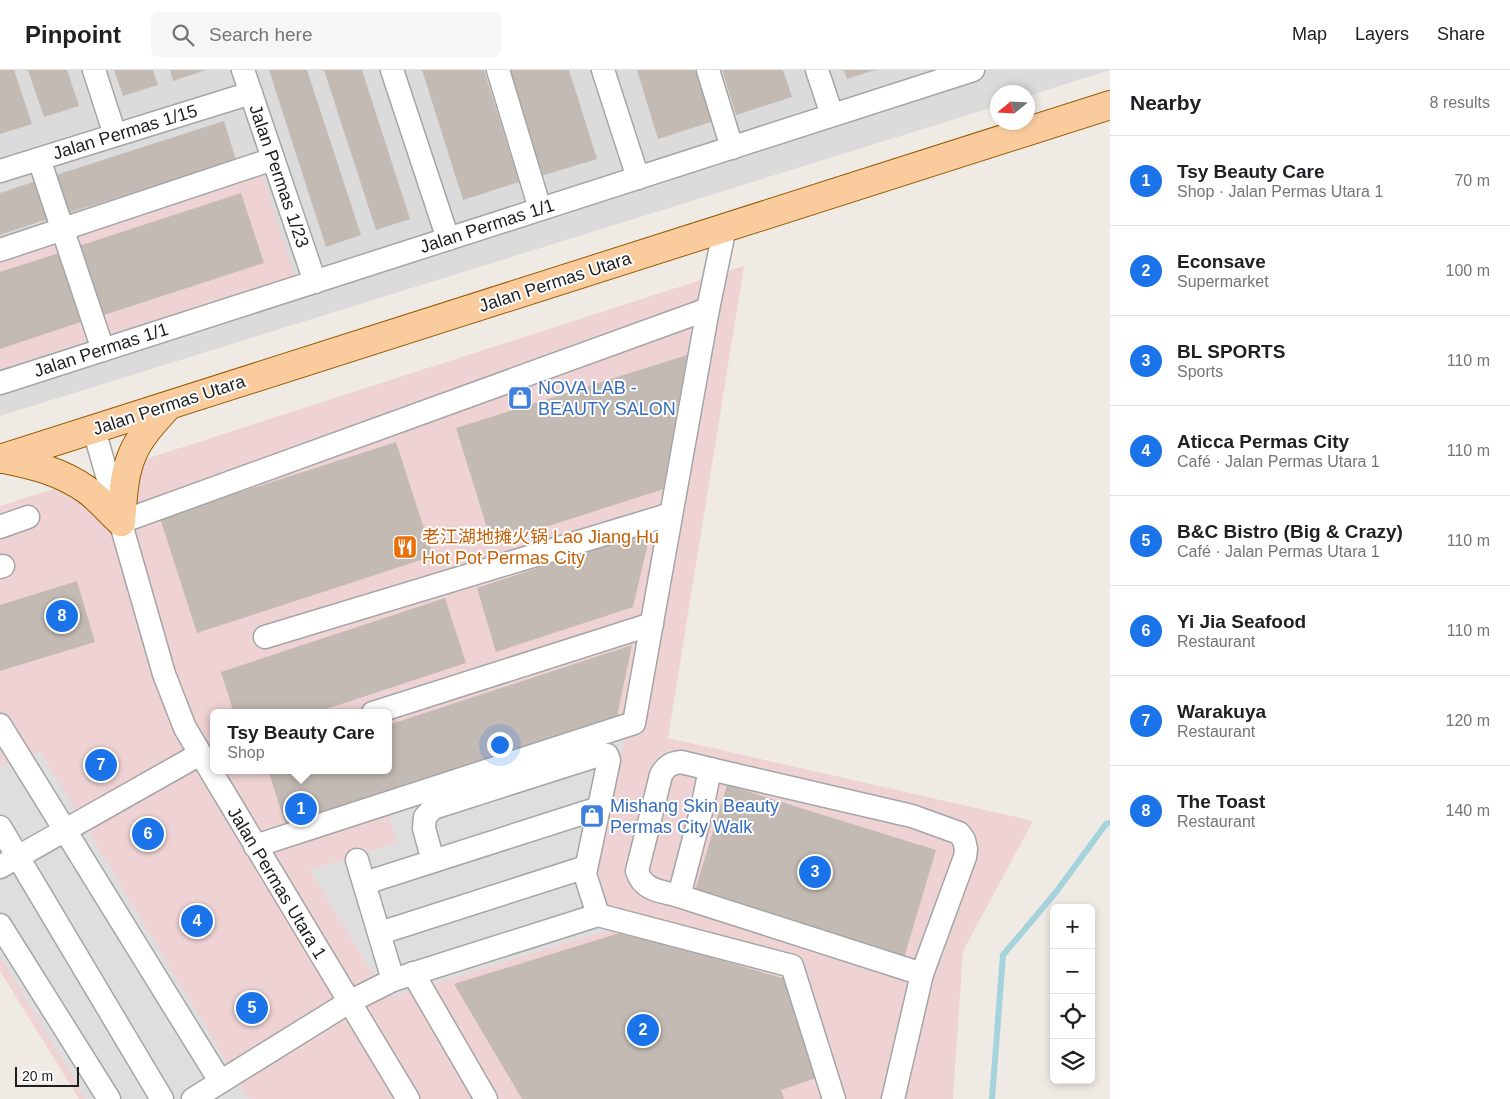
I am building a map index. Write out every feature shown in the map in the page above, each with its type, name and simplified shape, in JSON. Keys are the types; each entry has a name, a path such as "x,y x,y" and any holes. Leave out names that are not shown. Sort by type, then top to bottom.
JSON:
{"main road":[{"name":"Jalan Permas Utara","path":"1,458 1110,106"},
{"path":"121,522 125,478 133,453 144,434 168,406"},
{"path":"1,458 41,466 64,476 87,491 121,522"}],"street":[{"path":"94,70 115,135"},
{"name":"Jalan Permas 1/23","path":"243,70 315,282"},
{"path":"392,70 448,239"},
{"path":"498,70 540,209"},
{"path":"603,70 638,178"},
{"path":"708,70 732,148"},
{"path":"817,70 832,115"},
{"name":"Jalan Permas 1/1","path":"0,383 832,115 925,77 974,70"},
{"name":"Jalan Permas 1/15","path":"0,171 251,93"},
{"path":"39,159 103,350"},
{"path":"0,250 273,159"},
{"path":"255,846 634,723 708,309 726,227"},
{"path":"121,522 708,309"},
{"name":"Jalan Permas Utara 1","path":"94,430 164,674 185,728 207,761"},
{"path":"265,638 671,514"},
{"path":"0,527 28,517"},
{"path":"386,709 652,624"},
{"path":"0,725 220,1081"},
{"path":"433,862 424,828 425,816 433,808 602,754 607,755 609,760 584,874 598,915"},
{"path":"9,862 65,830 207,761"},
{"path":"892,1099 922,974 965,857 964,840 959,833 912,816 681,762 665,767 661,775 637,871 640,880 646,887 922,974"},
{"path":"679,896 710,769"},
{"name":"Jalan Permas Utara 1","path":"214,774 255,846 408,1099"},
{"path":"365,883 599,808"},
{"path":"0,827 9,862 162,1099"},
{"path":"357,860 380,933 403,977 486,1099"},
{"path":"380,933 586,867"},
{"path":"193,1099 349,1002 403,977 598,915 792,966 834,1099"},
{"path":"0,924 109,1099"}],"shaded area":[{"path":"0,70 1110,70 1035,94 1035,85 990,85 990,108 0,416"},
{"path":"262,173 294,276 0,369 0,256"},
{"path":"744,266 668,738 1033,821 963,951 953,1099 79,1099 0,971 0,506"},
{"path":"626,731 598,871 615,928 387,998 310,870 397,843 387,808"},
{"path":"40,751 249,1099 86,1099 0,956 0,767"}],"building":[{"path":"0,70 14,70 32,124 0,134"},
{"path":"28,70 67,70 79,106 44,117"},
{"path":"114,70 153,70 158,85 123,96"},
{"path":"170,70 206,70 173,81"},
{"path":"269,70 307,70 361,235 326,247"},
{"path":"324,70 362,70 410,219 376,230"},
{"path":"422,70 484,70 519,182 463,200"},
{"path":"508,70 569,70 597,159 541,176"},
{"path":"637,70 699,70 714,121 658,139"},
{"path":"722,70 783,70 792,97 736,115"},
{"path":"844,70 875,70 847,79"},
{"path":"224,121 236,160 68,213 56,175"},
{"path":"36,181 48,219 0,235 0,193"},
{"path":"241,193 264,263 101,316 79,246"},
{"path":"59,253 81,322 0,349 0,272"},
{"path":"687,355 664,489 492,544 456,428"},
{"path":"396,442 433,556 197,633 160,518"},
{"path":"651,530 633,607 496,652 477,588"},
{"path":"77,581 95,642 0,671 0,605"},
{"path":"445,598 466,663 326,709 233,709 221,672"},
{"path":"632,645 615,726 288,832 269,774 392,774 392,724"},
{"path":"727,785 936,850 904,958 694,894"},
{"path":"623,932 789,980 819,1077 781,1090 784,1099 522,1099 454,984"}],"waterway":[{"path":"992,1099 1003,955 1056,892 1106,824 1110,823"}],"place":[{"name":"NOVA LAB - BEAUTY SALON","path":"520,398"},
{"name":"老江湖地摊火锅 Lao Jiang Hu Hot Pot Permas City","path":"405,547"},
{"name":"The Toast","path":"62,616"},
{"name":"Warakuya","path":"101,765"},
{"name":"Tsy Beauty Care","path":"301,809"},
{"name":"Mishang Skin Beauty Permas City Walk","path":"592,816"},
{"name":"Yi Jia Seafood","path":"148,834"},
{"name":"BL SPORTS","path":"815,872"},
{"name":"Aticca Permas City","path":"197,921"},
{"name":"B&C Bistro (Big & Crazy)","path":"252,1008"},
{"name":"Econsave","path":"643,1030"}]}
